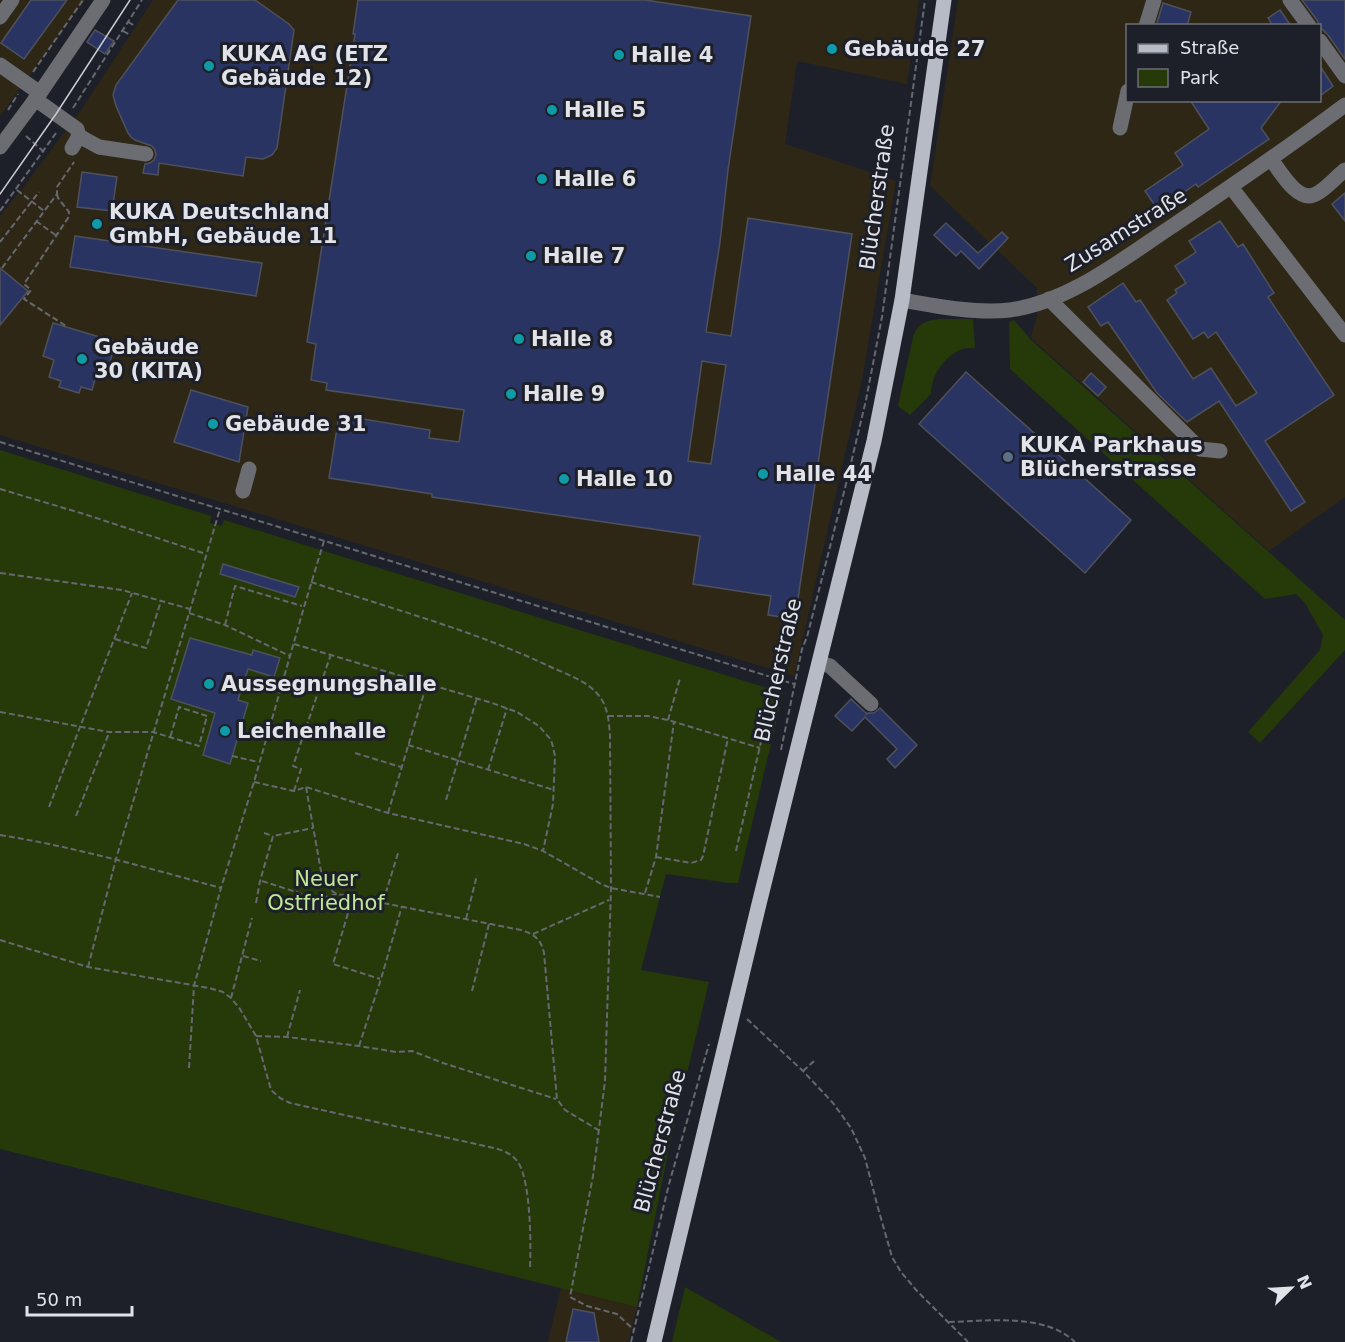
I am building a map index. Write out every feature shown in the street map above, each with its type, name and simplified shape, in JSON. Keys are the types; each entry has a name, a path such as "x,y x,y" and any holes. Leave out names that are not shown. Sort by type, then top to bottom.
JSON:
{"main road":[{"name":"Blücherstraße","path":"654,1342 874,441 902,300 944,0"}],"street":[{"path":"0,17 12,0"},
{"path":"0,147 104,0"},
{"path":"1290,0 1308,24"},
{"path":"1146,24 1148,1"},
{"path":"1321,41 1345,76"},
{"path":"0,65 25,83 77,129 79,142 146,154"},
{"path":"1120,128 1126,100"},
{"name":"Zusamstraße","path":"902,300 994,311 1032,306 1062,294 1100,274 1231,187 1345,105"},
{"path":"1271,159 1295,190 1309,196 1316,194 1345,170"},
{"path":"1231,187 1345,335"},
{"path":"1049,299 1200,449 1220,451"},
{"path":"243,490 249,469"},
{"path":"820,663 830,666 871,704"}],"path":[{"path":"4,116 83,0"},
{"path":"0,211 85,91 142,0"},
{"name":"Blücherstraße","path":"780,753 866,400 878,338 925,0"},
{"path":"128,22 135,26"},
{"path":"123,31 130,35"},
{"path":"66,326 24,300 31,290 24,284 68,218 69,212 58,198 57,187 79,142"},
{"path":"16,190 44,211"},
{"path":"0,242 39,192"},
{"path":"2,266 57,194"},
{"path":"36,221 57,236"},
{"path":"0,442 795,684"},
{"path":"0,489 206,554"},
{"path":"88,967 116,859 220,509"},
{"path":"189,1068 194,986 324,541"},
{"path":"0,573 132,593 161,601 225,625 290,656"},
{"path":"311,582 482,638 530,657 590,687 599,695 604,704 610,736 611,888 605,1082 593,1176 570,1297 586,1306 617,1314 634,1330"},
{"path":"225,625 236,586 304,607"},
{"path":"49,807 132,593"},
{"path":"115,639 146,648 161,601"},
{"path":"293,644 477,698 517,712 539,726 551,741 555,756 553,804 543,851"},
{"path":"294,791 301,769 293,766 331,654"},
{"path":"668,720 680,678"},
{"path":"388,813 427,683"},
{"path":"446,800 477,698"},
{"path":"0,712 109,732 153,732 170,738 199,746 207,716 179,706 170,738"},
{"path":"488,770 507,708"},
{"path":"608,716 648,716 668,720 760,748"},
{"path":"645,894 656,857 674,722"},
{"path":"736,851 765,724"},
{"path":"76,816 109,732"},
{"path":"656,857 691,863 700,860 703,856 728,738"},
{"path":"408,745 554,790"},
{"path":"355,753 401,767"},
{"path":"232,756 258,762"},
{"path":"254,782 294,791 306,787 388,813 524,844 543,851 611,888 660,897"},
{"path":"306,787 322,877 328,889 337,894"},
{"path":"264,832 273,836 314,828"},
{"path":"0,835 41,841 221,888"},
{"path":"256,903 273,836"},
{"path":"383,902 398,853"},
{"path":"466,919 477,875"},
{"path":"260,881 318,899 337,894 353,896 521,930 539,939 544,953 557,1099 565,1110 600,1131"},
{"path":"353,896 333,964 381,979"},
{"path":"532,934 609,900"},
{"path":"359,1046 402,906"},
{"path":"231,998 252,918"},
{"path":"472,991 489,924"},
{"path":"0,940 88,967 223,992 240,1009 256,1036 271,1090 280,1098 290,1103 508,1153 520,1165 526,1184 531,1239 530,1269"},
{"path":"242,956 261,961"},
{"path":"287,1037 300,990"},
{"path":"734,1008 803,1071 833,1103 851,1128 866,1158 892,1257 917,1291 968,1342"},
{"path":"256,1036 287,1037 396,1052 412,1051 557,1099"},
{"name":"Blücherstraße","path":"631,1342 669,1184 711,1037"},
{"path":"803,1071 814,1061"},
{"path":"949,1322 1010,1321 1042,1324 1069,1336 1075,1342"}],"shaded area":[{"path":"0,0 85,0 0,116"},
{"path":"153,0 919,0 907,84 797,61 785,144 896,181 862,380 794,676 0,435 0,216 81,110"},
{"path":"958,0 1345,0 1345,497 1269,551 1031,338 1037,315 1037,288 930,186"},
{"path":"561,1288 637,1307 628,1342 548,1342"}],"green space":[{"path":"939,319 973,319 975,348 960,350 943,363 933,381 931,394 910,415 898,406 913,337 923,324"},
{"path":"1014,320 1031,340 1345,620 1345,650 1260,743 1248,732 1320,650 1323,635 1305,603 1296,594 1265,599 1010,369 1009,322"},
{"name":"Neuer Ostfriedhof","path":"0,450 211,516 210,523 222,526 224,520 783,693 738,883 666,874 641,970 709,982 670,1143 637,1307 0,1149"},
{"path":"685,1287 781,1342 672,1342"}],"building":[{"path":"31,0 67,0 24,59 1,43"},
{"name":"KUKA AG (ETZ Gebäude 12)","path":"178,0 255,0 294,30 277,148 272,155 263,159 246,157 243,176 159,163 158,175 143,173 145,164 154,160 155,150 152,146 131,137 116,106 113,95 116,85"},
{"path":"358,0 645,0 751,16 706,332 731,336 748,218 852,234 795,619 768,615 771,596 693,584 700,536 432,497 432,494 329,478 339,415 430,430 429,438 459,442 464,410 326,390 327,383 311,380 316,344 307,342 355,34 353,34","holes":["702,361 726,365 711,464 688,461"]},
{"path":"1302,0 1345,0 1345,59 1321,28"},
{"path":"1163,3 1191,12 1188,24 1157,24"},
{"path":"1280,10 1290,24 1272,24 1268,18"},
{"path":"95,30 114,41 105,54 87,42"},
{"path":"1321,68 1333,86 1321,95"},
{"path":"1191,102 1280,102 1261,128 1269,139 1198,187 1196,184 1158,210 1145,191 1183,165 1175,153 1209,129"},
{"path":"82,172 117,177 112,211 77,207"},
{"path":"1345,193 1345,221 1332,204"},
{"path":"1220,221 1238,247 1243,244 1274,293 1268,297 1334,395 1265,441 1305,502 1291,511 1219,401 1187,422 1157,393 1108,322 1101,326 1088,307 1123,283 1136,302 1140,300 1193,379 1211,368 1236,406 1257,393 1216,332 1208,338 1204,332 1193,339 1167,300 1177,293 1175,290 1186,283 1175,266 1196,252 1189,241"},
{"path":"946,223 978,253 1002,232 1008,238 979,269 961,251 956,256 934,235"},
{"name":"KUKA Deutschland GmbH, Gebäude 11","path":"75,236 262,263 256,296 70,267"},
{"path":"0,268 28,291 0,325"},
{"name":"Gebäude 30 (KITA)","path":"53,323 116,342 108,368 99,365 92,390 81,387 79,393 59,387 61,381 49,377 54,360 43,356"},
{"name":"KUKA Parkhaus Blücherstrasse","path":"966,372 1131,520 1085,573 919,424"},
{"path":"1091,373 1106,387 1098,396 1083,382"},
{"name":"Gebäude 31","path":"191,390 248,407 239,462 174,442"},
{"path":"223,564 299,587 295,597 220,574"},
{"name":"Aussegnungshalle","path":"190,638 252,655 253,650 280,658 274,677 248,669 238,700 248,703 230,764 203,755 215,713 171,699"},
{"path":"851,699 867,714 874,713 880,708 917,745 895,768 887,759 897,749 865,717 852,731 835,716"},
{"path":"573,1309 594,1313 599,1342 566,1342"}],"tram line":[{"path":"0,194 56,114 130,0"}],"place":[{"name":"Gebäude 27","path":"832,49"},
{"name":"Halle 4","path":"619,55"},
{"name":"KUKA AG (ETZ Gebäude 12)","path":"209,66"},
{"name":"Halle 5","path":"552,110"},
{"name":"Halle 6","path":"542,179"},
{"name":"KUKA Deutschland GmbH, Gebäude 11","path":"97,224"},
{"name":"Halle 7","path":"531,256"},
{"name":"Halle 8","path":"519,339"},
{"name":"Gebäude 30 (KITA)","path":"82,359"},
{"name":"Halle 9","path":"511,394"},
{"name":"Gebäude 31","path":"213,424"},
{"name":"KUKA Parkhaus Blücherstrasse","path":"1008,457"},
{"name":"Halle 44","path":"763,474"},
{"name":"Halle 10","path":"564,479"},
{"name":"Aussegnungshalle","path":"209,684"},
{"name":"Leichenhalle","path":"225,731"}]}
